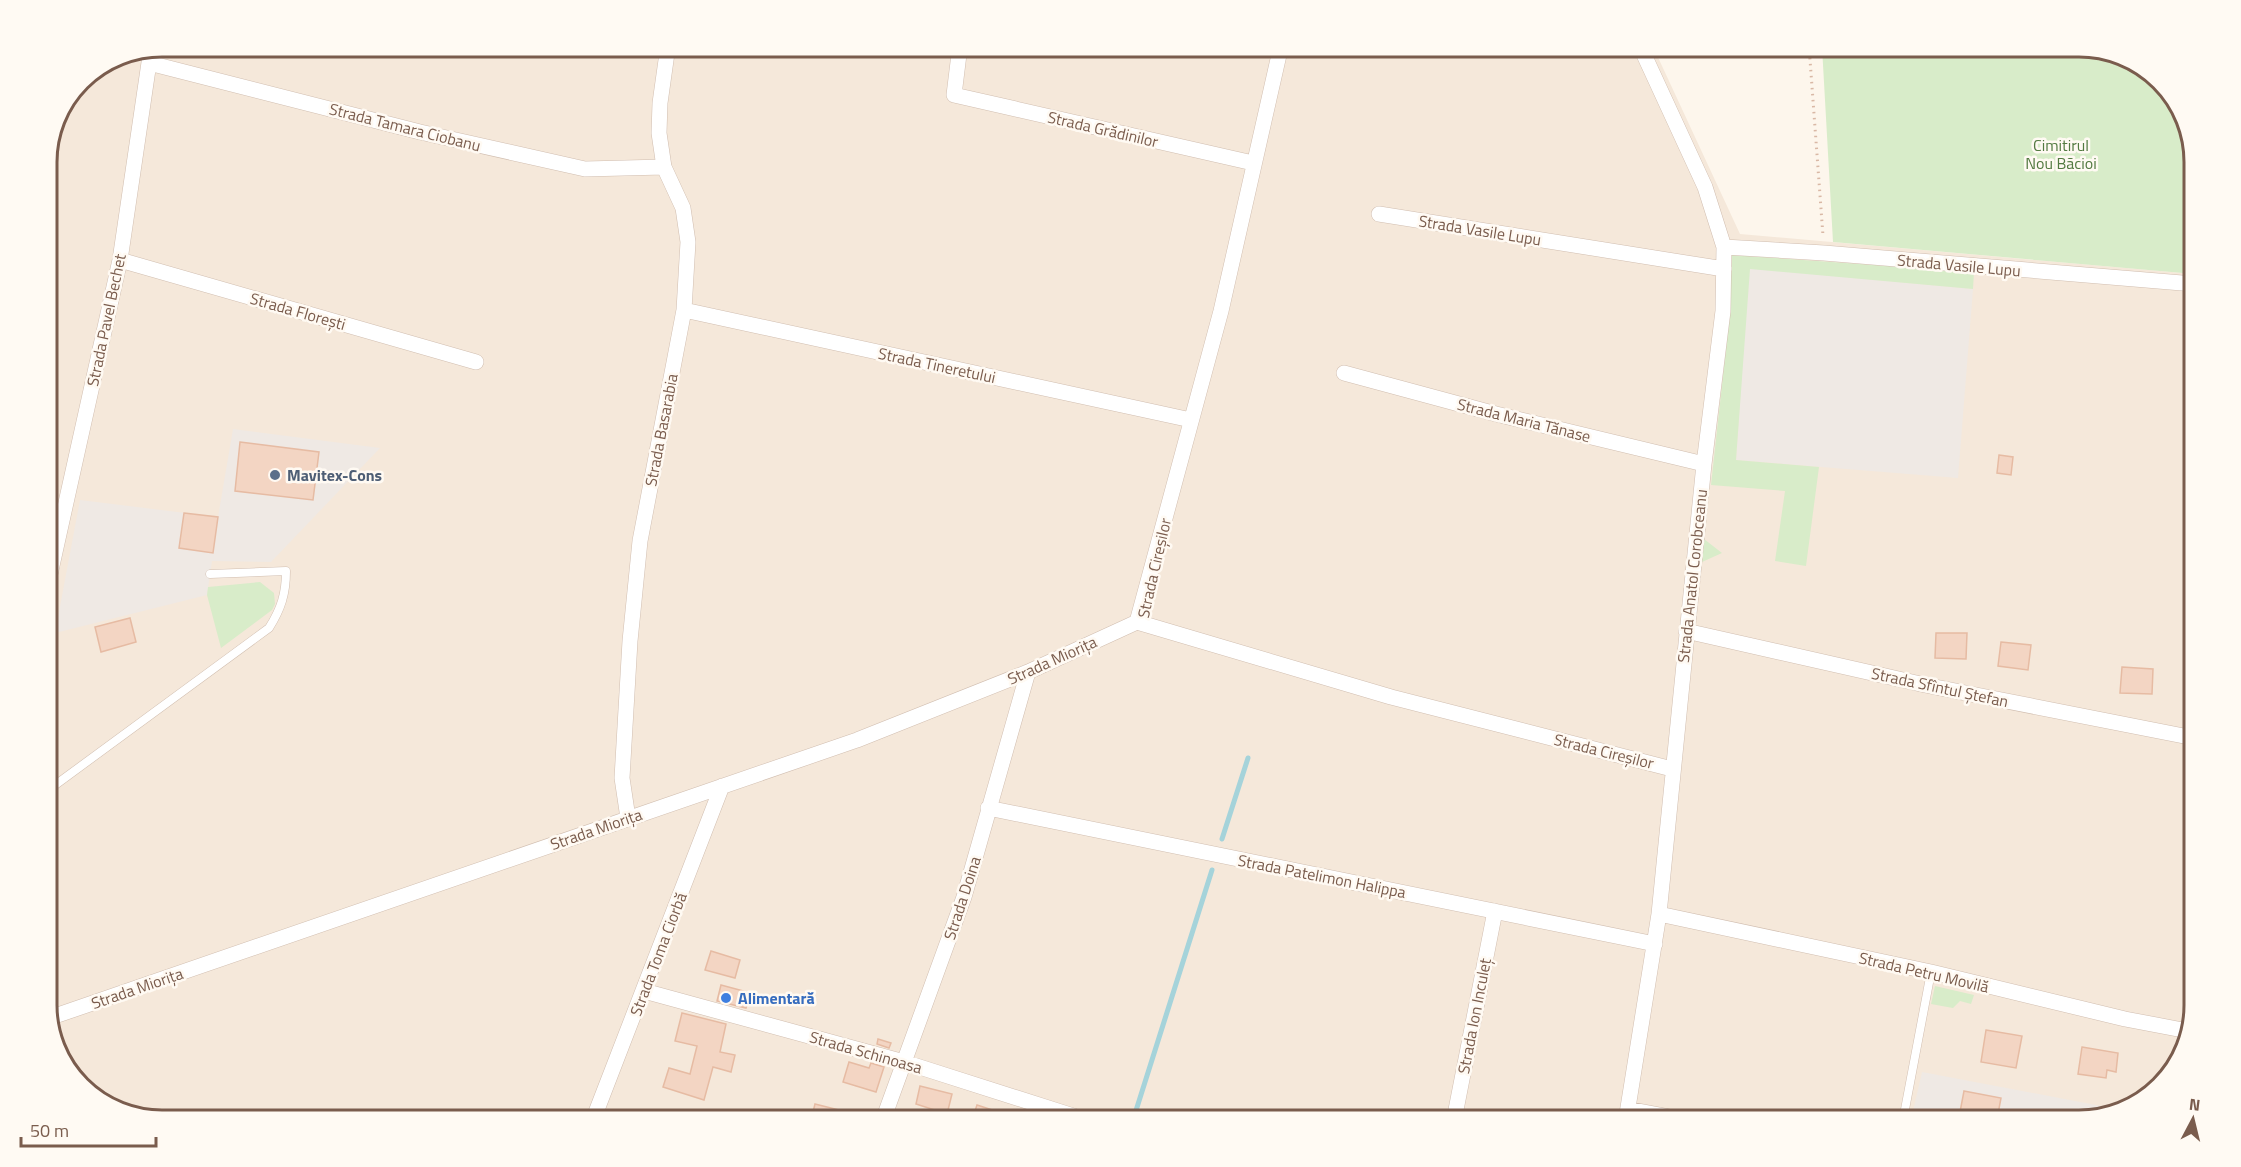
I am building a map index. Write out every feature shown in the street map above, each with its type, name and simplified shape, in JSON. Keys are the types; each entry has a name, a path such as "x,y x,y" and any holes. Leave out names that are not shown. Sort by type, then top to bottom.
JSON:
{"street":[{"name":"Strada Tamara Ciobanu","path":"154,57 420,132 585,169 664,166"},
{"name":"Strada Basarabia","path":"628,818 622,778 630,641 640,541 684,310 688,242 683,208 664,166 658,133 666,57"},
{"name":"Strada Grădinilor","path":"959,57 954,95 1253,164"},
{"name":"Strada Cireșilor","path":"1278,57 1221,311 1137,622 1391,697 1672,769"},
{"name":"Strada Anatol Corobceanu","path":"1628,1110 1659,914 1686,631 1723,311 1724,269 1724,247 1705,187 1645,57"},
{"name":"Strada Pavel Bechet","path":"57,543 120,260 150,58"},
{"name":"Strada Vasile Lupu","path":"1379,214 1724,269"},
{"name":"Strada Vasile Lupu","path":"1724,247 1824,253 2184,283"},
{"name":"Strada Florești","path":"120,260 476,362"},
{"name":"Strada Tineretului","path":"684,310 1191,420"},
{"name":"Strada Maria Tănase","path":"1344,373 1496,414 1704,464"},
{"name":"Strada Miorița","path":"57,1015 857,740 1028,672 1137,622"},
{"name":"Strada Sfîntul Ștefan","path":"1686,631 1925,685 2184,736"},
{"name":"Strada Doina","path":"887,1110 964,897 1028,672"},
{"name":"Strada Toma Ciorbă","path":"597,1110 722,786"},
{"name":"Strada Patelimon Halippa","path":"988,808 1655,944"},
{"name":"Strada Ion Inculeț","path":"1456,1110 1495,911"},
{"name":"Strada Petru Movilă","path":"1659,914 1931,972 2125,1019 2181,1030"},
{"name":"Strada Schinoasa","path":"644,992 904,1062 1055,1110"}],"lane":[{"path":"57,784 269,628 280,610 285,594 286,571 210,574"},
{"path":"1905,1110 1931,972"}],"path":[{"path":"1810,57 1824,253"}],"shaded area":[{"path":"155,57 1658,57 1740,234 2184,273 2184,1005 2178,1039 2166,1063 2148,1084 2125,1099 2099,1108 2079,1110 162,1110 128,1104 104,1092 83,1074 68,1051 57,1012 57,155 65,122 79,98 93,83 122,65"},
{"path":"1749,268 1973,289 1958,478 1736,460"},
{"path":"233,429 380,448 271,562 212,561 207,595 57,632 80,500 218,517"},
{"path":"1922,1072 2104,1107 2079,1110 1913,1110"}],"green space":[{"name":"Cimitirul Nou Băcioi","path":"1823,57 2092,58 2125,68 2148,83 2166,104 2178,128 2184,155 2184,273 1833,242"},
{"path":"1732,255 1974,272 1973,289 1750,269 1736,460 1819,467 1806,566 1775,561 1785,491 1711,485 1729,321"},
{"path":"1704,539 1722,553 1702,562"},
{"path":"260,582 274,593 275,604 272,610 221,648 207,595 208,587"},
{"path":"1935,986 1974,995 1971,1004 1960,1001 1953,1008 1931,1004"}],"building":[{"path":"240,442 319,452 313,500 235,491"},
{"path":"1999,455 2013,457 2011,475 1997,473"},
{"path":"184,513 218,517 213,553 179,548"},
{"path":"130,618 136,642 101,652 95,627"},
{"path":"1936,633 1967,633 1966,659 1935,658"},
{"path":"2001,642 2031,645 2028,670 1998,666"},
{"path":"2122,667 2153,669 2152,694 2120,693"},
{"path":"711,951 740,960 735,978 705,970"},
{"path":"721,985 751,993 746,1008 717,1001"},
{"path":"682,1013 726,1024 720,1052 735,1055 731,1072 713,1067 704,1100 663,1087 669,1068 690,1074 697,1046 675,1041"},
{"path":"1986,1030 2022,1036 2016,1068 1981,1062"},
{"path":"878,1039 891,1043 889,1048 877,1044"},
{"path":"2082,1047 2118,1053 2116,1072 2107,1070 2106,1078 2078,1074"},
{"path":"849,1062 869,1068 871,1063 884,1067 876,1092 843,1082"},
{"path":"920,1086 952,1094 948,1110 935,1110 916,1104"},
{"path":"1964,1091 2001,1098 1999,1110 1960,1110"},
{"path":"815,1104 839,1110 814,1110"},
{"path":"977,1105 992,1110 975,1110"}],"waterway":[{"path":"1222,839 1248,758"},
{"path":"1136,1110 1212,870"}],"place":[{"name":"Mavitex-Cons","path":"275,475"},
{"name":"Alimentară","path":"726,998"}]}
